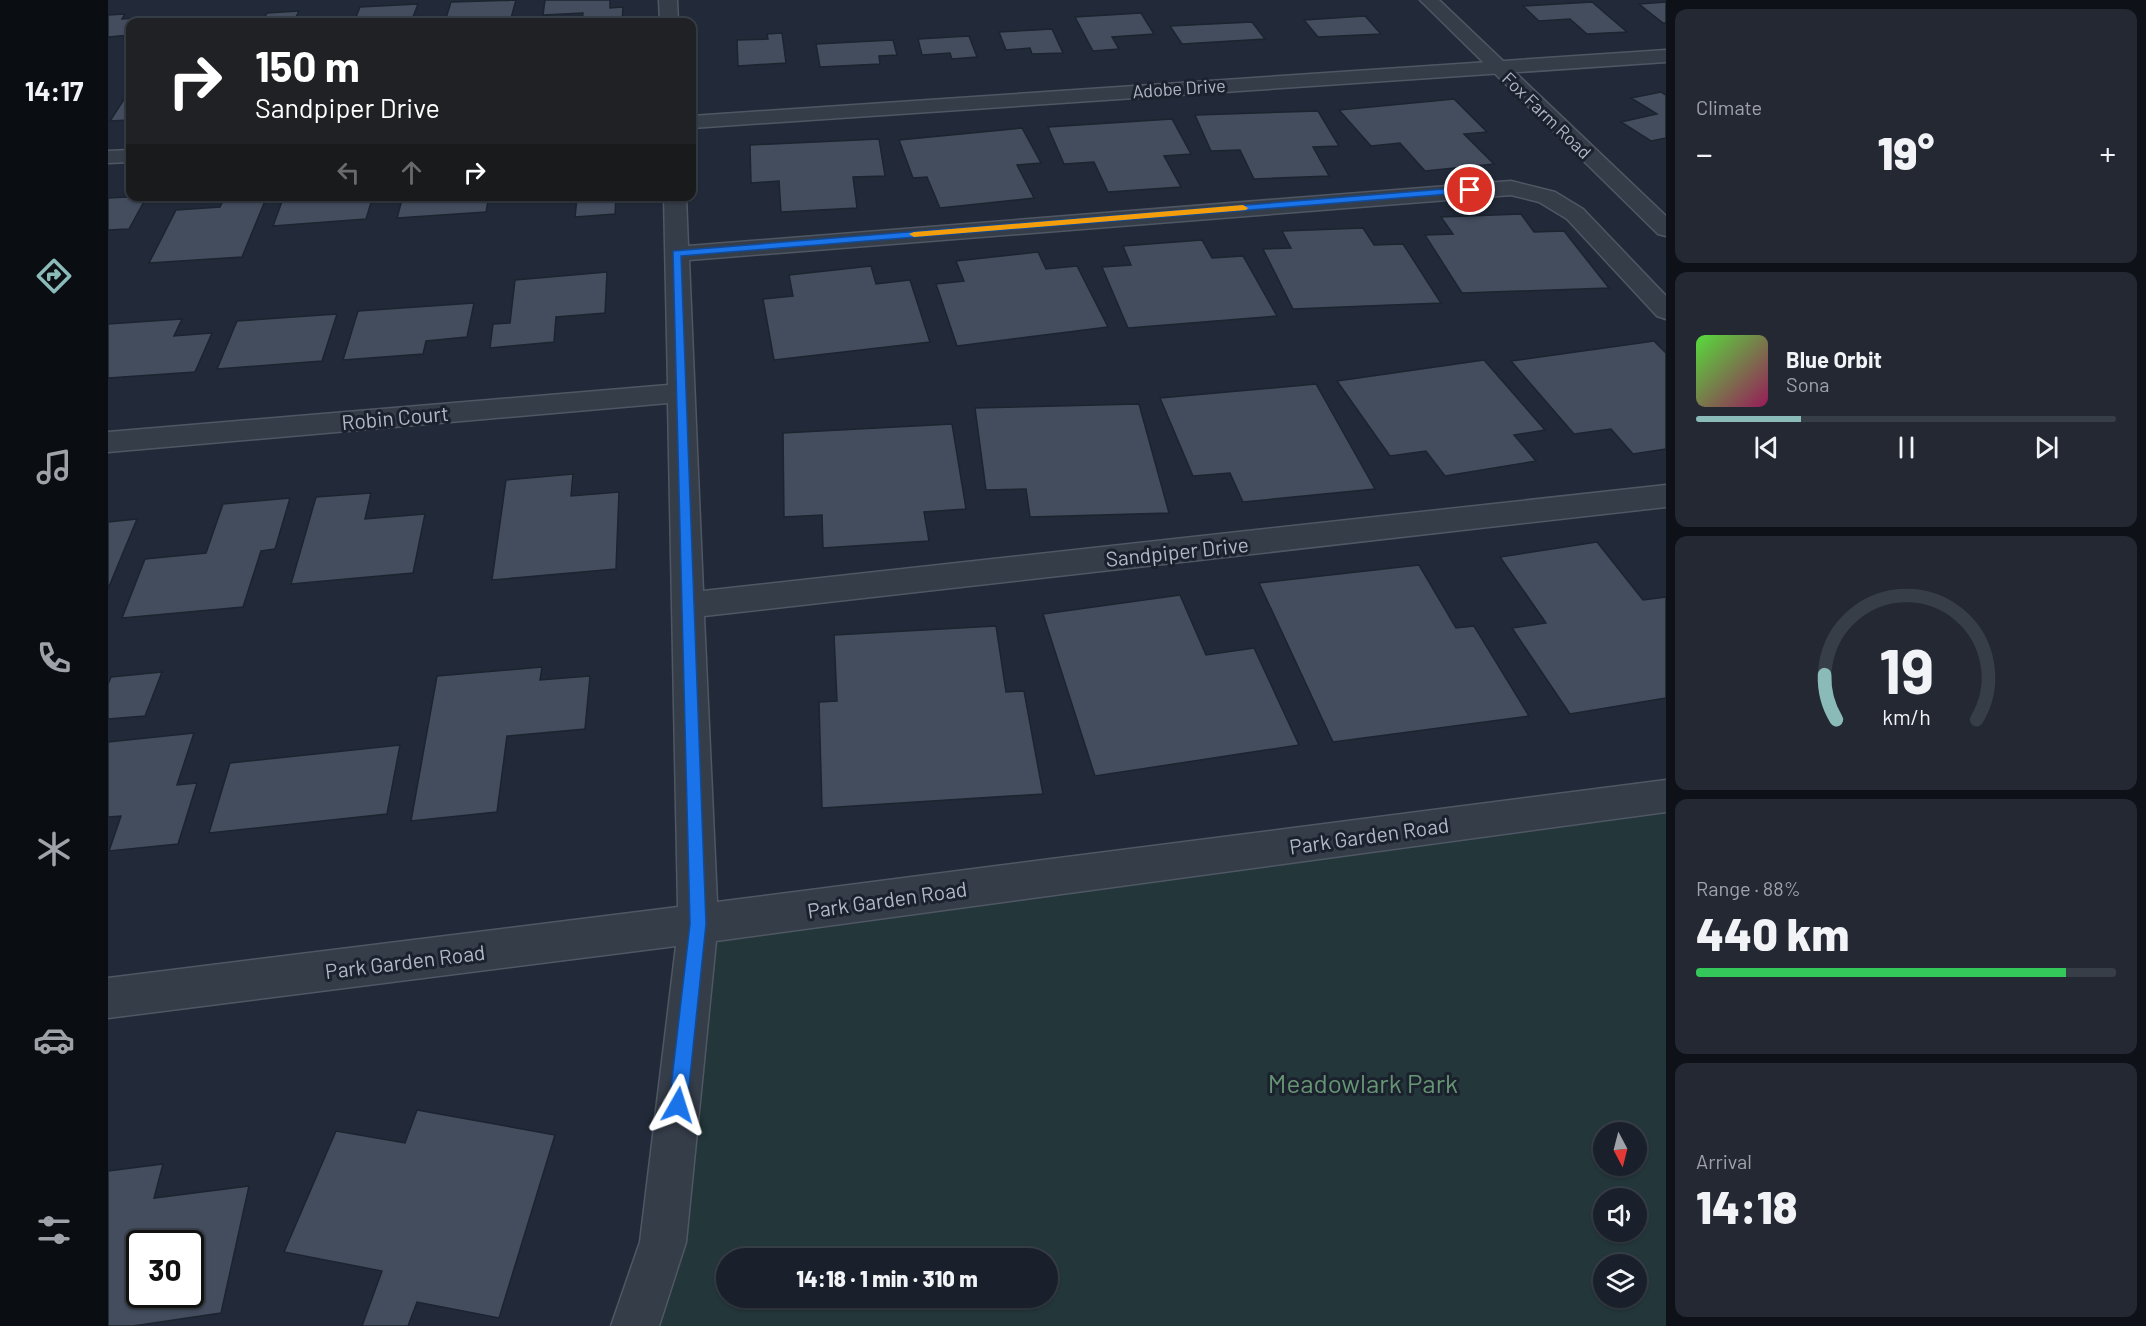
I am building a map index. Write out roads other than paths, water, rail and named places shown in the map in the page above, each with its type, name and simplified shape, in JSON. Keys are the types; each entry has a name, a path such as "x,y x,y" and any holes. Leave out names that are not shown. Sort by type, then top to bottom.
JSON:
{"street":[{"path":"668,0 669,18"},
{"name":"Fox Farm Road","path":"1429,0 1666,229"},
{"name":"Adobe Drive","path":"696,122 1666,56"},
{"path":"108,157 126,156"},
{"path":"676,254 1511,188 1547,197 1575,214 1666,311"},
{"path":"635,1326 663,1242 698,924 675,201"},
{"name":"Robin Court","path":"108,442 681,393"},
{"name":"Sandpiper Drive","path":"688,605 1666,496"},
{"name":"Park Garden Road","path":"108,998 698,924 1666,796"}],"park label":[{"name":"Meadowlark Park","path":"1363,1082"}]}
